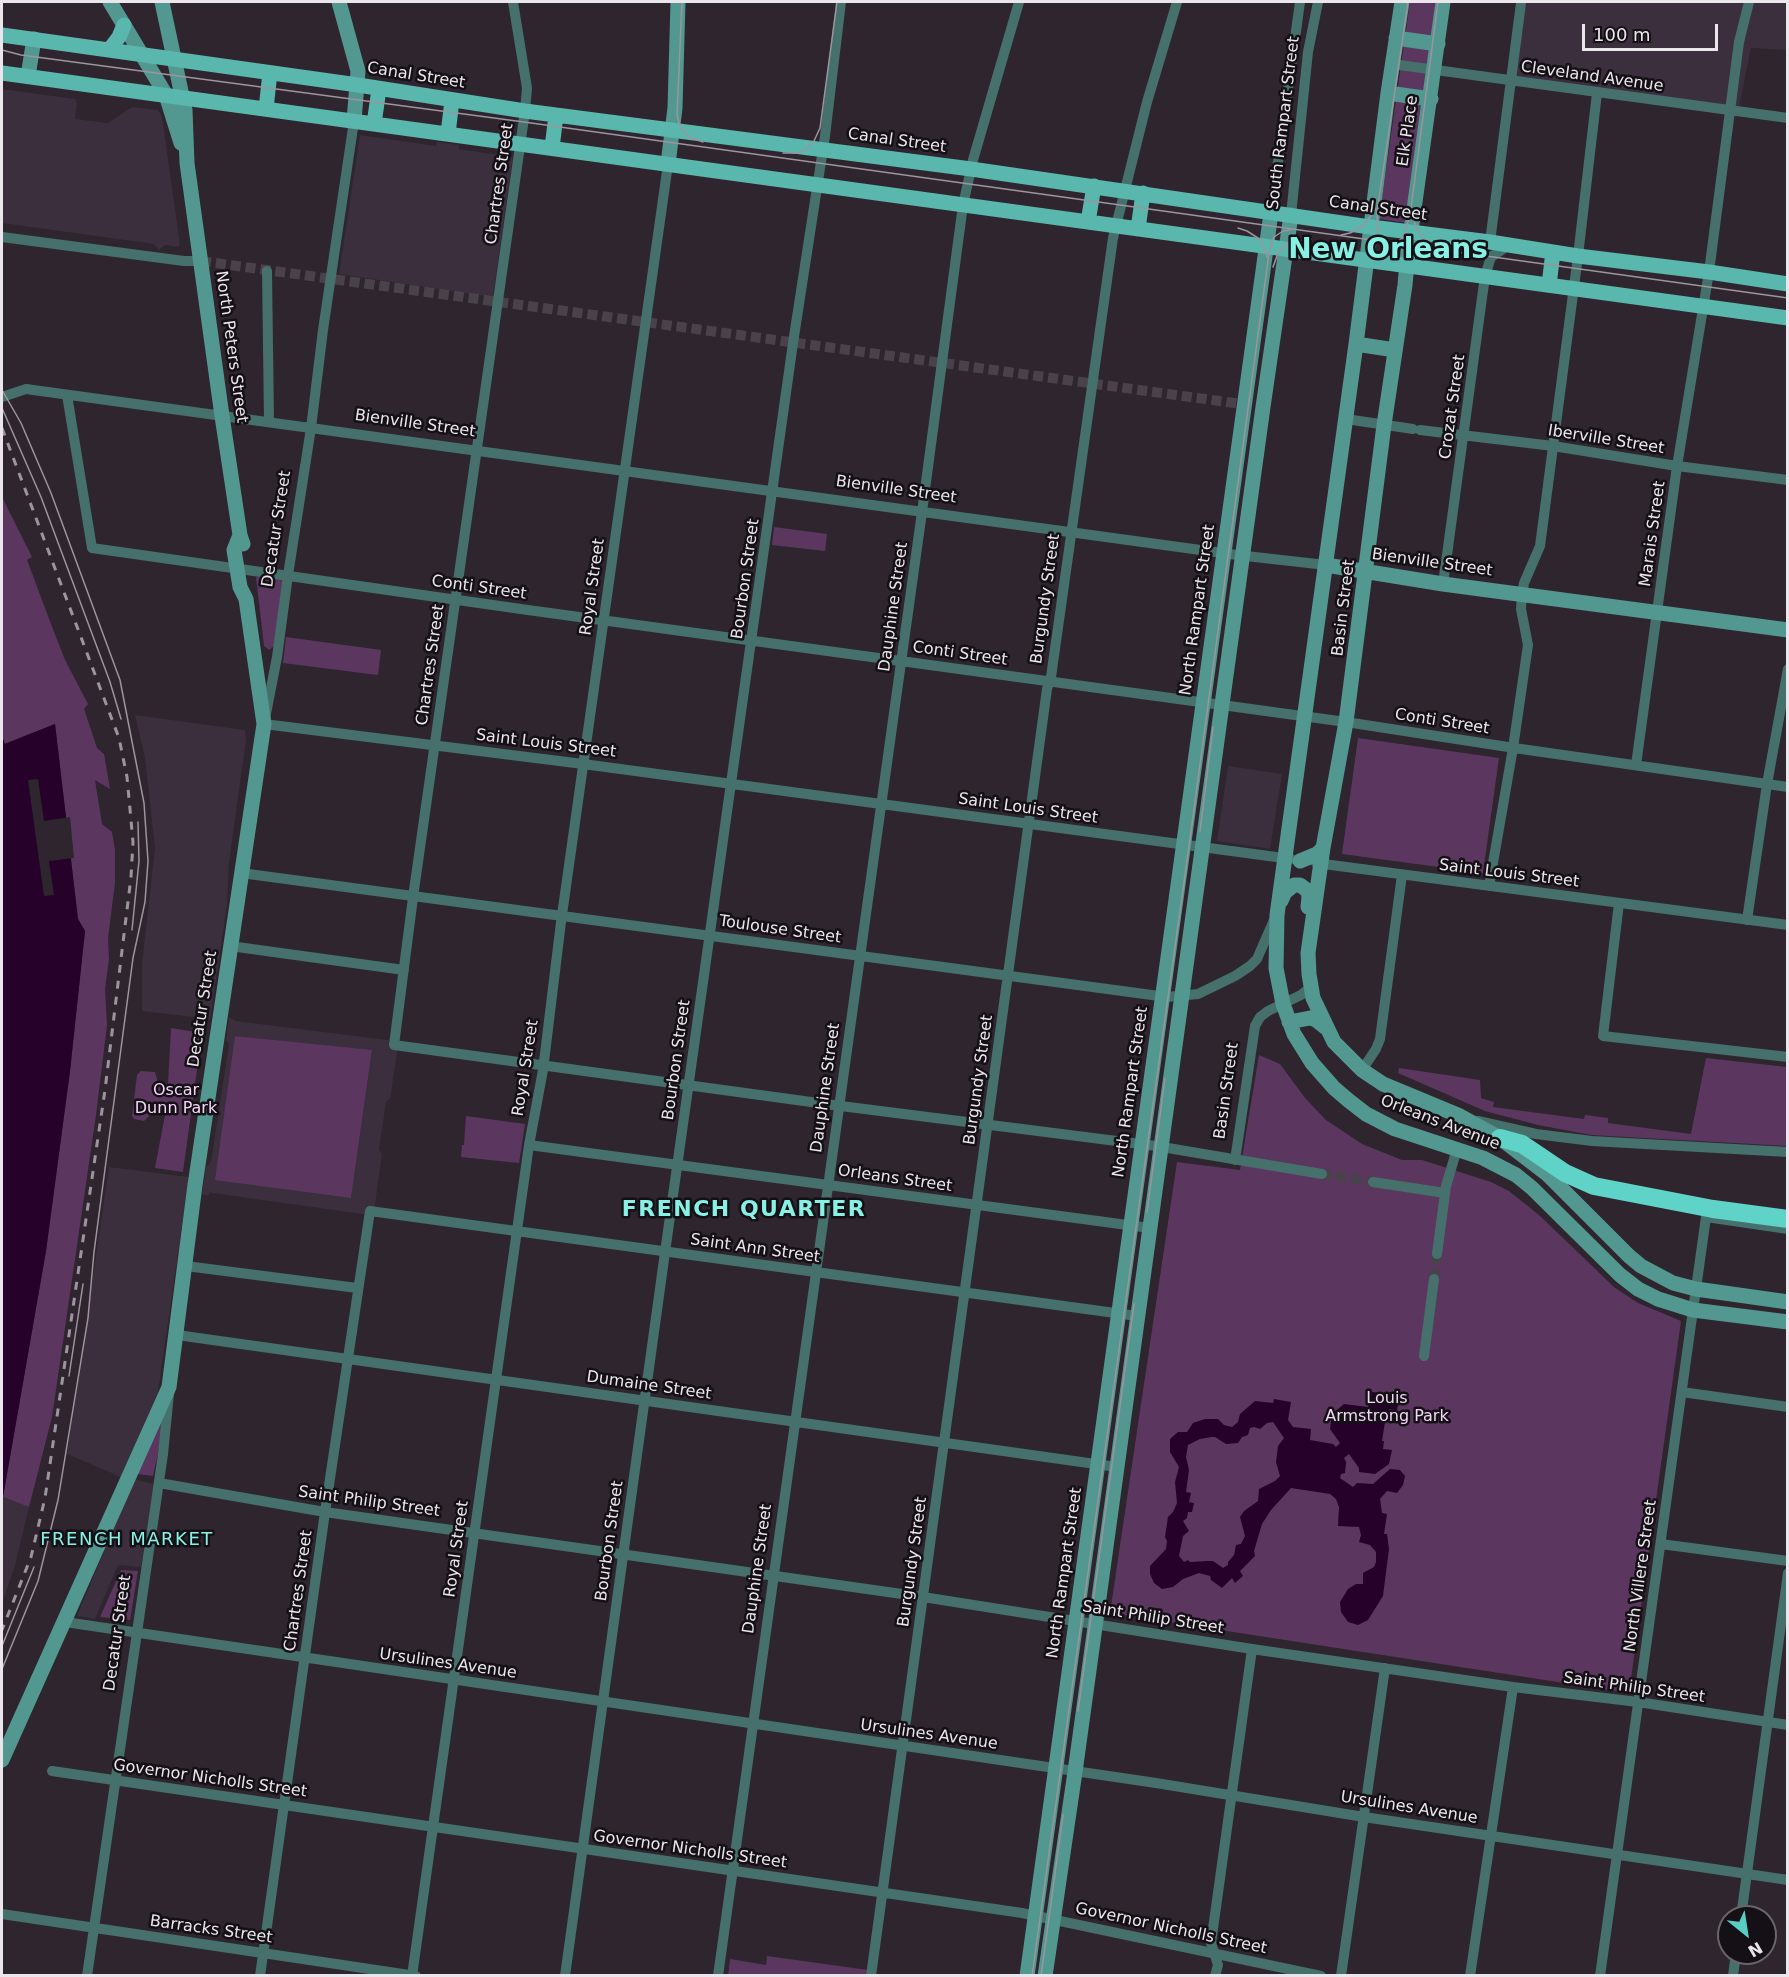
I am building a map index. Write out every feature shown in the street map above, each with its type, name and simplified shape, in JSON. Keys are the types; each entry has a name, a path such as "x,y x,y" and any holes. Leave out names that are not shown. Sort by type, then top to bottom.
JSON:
{"highway":[{"path":"1500,1138 1522,1144 1581,1181 1629,1194 1788,1219"}],"main road":[{"path":"110,50 124,25"},
{"name":"Canal Street","path":"2,35 525,111 1125,190 1271,213 1788,284"},
{"path":"2,72 1788,318"},
{"path":"266,109 270,73"},
{"path":"374,124 379,89"},
{"path":"448,134 452,100"},
{"path":"552,148 556,115"},
{"path":"1088,222 1094,186"},
{"path":"1138,229 1143,193"},
{"path":"1549,285 1553,252"}],"street":[{"path":"110,2 142,54 174,96"},
{"path":"162,2 174,59 174,96"},
{"path":"339,2 358,71 354,121"},
{"name":"Chartres Street","path":"513,2 527,88 525,111 413,895 394,1045 543,1065"},
{"path":"668,164 673,130 678,2"},
{"name":"Bourbon Street","path":"565,1976 688,1085 823,149 841,2"},
{"name":"Dauphine Street","path":"718,1976 963,205 971,169 1019,2"},
{"name":"Burgundy Street","path":"871,1976 1047,689 1050,681 1113,238 1147,102 1176,2"},
{"name":"South Rampart Street","path":"1271,213 1300,2"},
{"name":"South Rampart Street","path":"1287,249 1308,52 1318,2"},
{"name":"Elk Place","path":"1370,227 1402,2"},
{"name":"Elk Place","path":"1407,265 1443,2"},
{"name":"Marais Street","path":"1636,765 1677,466 1709,272 1739,42 1749,2"},
{"path":"1490,242 1521,3"},
{"path":"1396,38 1438,44"},
{"path":"28,76 34,39"},
{"name":"Cleveland Avenue","path":"1392,64 1788,118"},
{"path":"1388,93 1431,99"},
{"path":"1489,886 1514,748 1528,645 1521,609 1522,594 1524,583 1540,546 1597,93"},
{"name":"North Peters Street","path":"174,96 187,163 240,535 234,550 242,569 240,587 246,599 264,724"},
{"name":"Decatur Street","path":"87,1976 169,1410 169,1387 195,1185 264,724 277,657 354,121"},
{"name":"Royal Street","path":"412,1975 529,1145 543,1065 668,164"},
{"name":"North Rampart Street","path":"1027,1976 1271,213"},
{"name":"Basin Street","path":"1277,915 1292,859 1305,716 1370,227"},
{"path":"2,237 138,256 201,261"},
{"name":"Crozat Street","path":"1443,584 1485,276 1491,258 1498,251 1510,245"},
{"path":"1045,1976 1263,407 1287,249"},
{"name":"Basin Street","path":"1308,958 1320,864 1346,722 1407,265"},
{"path":"267,271 269,422"},
{"path":"1356,344 1395,350"},
{"name":"Bienville Street","path":"2,397 26,389 1788,630"},
{"name":"Conti Street","path":"67,395 92,548 604,621 1305,716 1788,787"},
{"name":"Iberville Street","path":"1346,418 1788,480"},
{"path":"1747,920 1767,784 1788,669"},
{"name":"Saint Louis Street","path":"264,724 583,764 1788,925"},
{"path":"1292,859 1317,854 1323,848"},
{"name":"Toulouse Street","path":"241,873 1163,997 1181,997 1207,990 1251,966 1257,959 1277,915"},
{"path":"1362,1070 1376,1050 1380,1039 1402,875"},
{"path":"1277,915 1285,892 1294,885 1304,887 1310,897 1304,927 1304,948 1308,958"},
{"path":"1619,903 1603,1036 1788,1057"},
{"name":"Orleans Avenue","path":"1277,915 1276,968 1289,1022 1312,1063 1348,1100 1366,1114 1395,1129 1483,1158 1516,1175 1638,1289 1658,1299 1693,1310 1788,1323"},
{"path":"230,946 404,970"},
{"name":"Orleans Avenue","path":"1308,958 1313,998 1326,1028 1342,1051 1362,1070 1383,1084 1460,1116 1500,1138 1547,1174 1629,1256 1655,1274 1673,1283 1696,1289 1788,1302"},
{"name":"Basin Street","path":"1235,1160 1255,1026 1260,1017 1301,995 1311,987"},
{"path":"1289,1022 1310,1018 1326,1028"},
{"path":"543,1065 838,1106 1142,1144 1322,1174"},
{"path":"1460,1116 1497,1126 1574,1139 1788,1152"},
{"name":"Orleans Street","path":"529,1145 1150,1228"},
{"path":"1437,1254 1445,1193 1457,1149"},
{"path":"1373,1182 1445,1193"},
{"name":"Chartres Street","path":"260,1976 369,1211"},
{"name":"Saint Ann Street","path":"369,1211 1137,1316"},
{"name":"North Villere Street","path":"1600,1976 1706,1217 1788,1229"},
{"path":"1598,1254 1612,1239"},
{"path":"186,1266 357,1288"},
{"path":"1424,1356 1434,1279"},
{"name":"Dumaine Street","path":"177,1335 1117,1467"},
{"path":"2,1760 169,1387"},
{"path":"1682,1392 1788,1407"},
{"name":"Saint Philip Street","path":"159,1483 325,1512 773,1575 1252,1649 1788,1725"},
{"path":"1661,1544 1788,1562"},
{"path":"1742,1905 1788,1573"},
{"name":"Ursulines Avenue","path":"65,1622 1788,1880"},
{"path":"1215,1976 1218,1965 1211,1943 1252,1649"},
{"path":"1341,1976 1384,1668"},
{"path":"1470,1976 1513,1687"},
{"name":"Governor Nicholls Street","path":"52,1771 1035,1916 1321,1976"},
{"name":"Barracks Street","path":"2,1914 416,1976"}],"shaded area":[{"path":"1526,2 1787,2 1787,50 1751,48 1739,107 1515,77"},
{"path":"2,89 75,99 77,103 75,119 108,123 132,107 158,110 162,116 180,245 178,247 165,245 159,250 154,244 2,223"},
{"path":"360,135 436,146 437,142 459,145 459,149 513,157 493,297 339,274"},
{"path":"135,715 245,730 246,740 229,863 227,905 210,1019 142,1011 142,964 155,848 145,758"},
{"path":"55,724 78,919 85,931 70,1071 46,1251 2,1497 2,736 5,744"},
{"path":"1228,766 1282,774 1270,849 1217,841"},
{"path":"229,1017 236,1021 395,1041 398,1046 379,1150 382,1154 374,1212 369,1215 210,1192 208,1196 202,1194 206,1167 211,1162 229,1044 226,1040","holes":["235,1036 372,1051 351,1197"]},
{"path":"109,1167 189,1177 158,1392 121,1477 67,1454"},
{"path":"1372,1392 1400,1395 1397,1410 1389,1409 1386,1416 1382,1441 1384,1441 1383,1449 1392,1450 1389,1464 1375,1474 1359,1472 1359,1468 1349,1454 1344,1458 1345,1473 1341,1474 1340,1478 1353,1487 1357,1483 1373,1484 1390,1469 1400,1470 1405,1476 1403,1485 1397,1493 1387,1491 1380,1499 1382,1513 1387,1514 1384,1534 1387,1534 1389,1549 1383,1596 1368,1620 1358,1625 1348,1622 1341,1612 1340,1602 1348,1589 1356,1584 1363,1584 1363,1573 1374,1567 1376,1552 1370,1545 1359,1542 1361,1535 1359,1527 1338,1526 1339,1507 1336,1499 1330,1494 1291,1488 1262,1524 1254,1551 1255,1556 1240,1571 1243,1576 1235,1583 1232,1578 1222,1588 1211,1580 1210,1576 1199,1573 1183,1579 1173,1587 1162,1589 1154,1583 1150,1574 1150,1566 1166,1549 1168,1517 1177,1503 1175,1482 1179,1467 1170,1452 1170,1439 1178,1432 1187,1432 1193,1423 1205,1419 1218,1419 1224,1425 1232,1427 1238,1422 1240,1414 1255,1401 1273,1403 1274,1399 1291,1402 1288,1420 1293,1427 1311,1429 1310,1440 1333,1444 1336,1447 1340,1443 1330,1429 1332,1414 1344,1404 1368,1407","holes":["1273,1422 1284,1438 1278,1446 1276,1462 1280,1476 1259,1489 1258,1501 1244,1511 1240,1517 1245,1536 1241,1544 1236,1545 1234,1555 1228,1565 1223,1568 1213,1561 1190,1562 1188,1560 1184,1562 1179,1556 1183,1536 1189,1531 1183,1521 1187,1518 1188,1512 1192,1512 1194,1503 1189,1502 1191,1493 1186,1492 1189,1470 1186,1457 1188,1445 1211,1437 1226,1444 1238,1443 1242,1437 1248,1435 1250,1428 1260,1429 1267,1423"]},
{"path":"134,1479 154,1484 141,1567 118,1565 95,1619 77,1616"},
{"path":"2,1497 29,1507 15,1565 2,1604"}],"green space":[{"path":"1410,2 1436,2 1407,223 1379,219"},
{"path":"2,497 32,557 27,560 54,632 65,660 88,704 84,709 97,748 104,754 110,789 95,780 102,824 112,832 115,850 115,883 108,938 109,959 105,989 107,1025 96,1115 52,1417 29,1507 3,1497 46,1251 70,1071 85,931 78,919 55,724 4,744 2,736"},
{"path":"774,527 827,534 825,551 772,545"},
{"path":"256,577 281,579 283,583 274,646 269,650 264,646"},
{"path":"286,637 381,650 378,675 283,663"},
{"path":"1358,738 1499,758 1483,873 1342,854"},
{"name":"Oscar Dunn Park","path":"171,1028 202,1033 183,1172 155,1168 165,1115 152,1113 144,1121 134,1119 132,1116 137,1075 141,1071 155,1072 158,1083 168,1084"},
{"path":"235,1036 372,1050 351,1198 215,1180"},
{"name":"Louis Armstrong Park","path":"1259,1055 1280,1064 1305,1098 1326,1120 1362,1144 1402,1160 1422,1160 1491,1182 1509,1191 1539,1215 1614,1287 1638,1303 1681,1321 1629,1693 1110,1613 1177,1162 1240,1170"},
{"path":"1706,1058 1787,1067 1787,1146 1591,1135 1538,1125 1485,1111 1398,1073 1399,1068 1480,1080 1481,1098 1494,1102 1493,1107 1584,1119 1585,1115 1608,1118 1608,1123 1691,1134"},
{"path":"466,1116 525,1124 519,1163 461,1157"},
{"path":"164,1414 153,1476 137,1474"},
{"path":"121,1570 138,1571 130,1620 100,1617"},
{"path":"767,1956 868,1970 867,1976 728,1976 730,1959 766,1965"}],"pier":[{"path":"38,779 44,821 70,817 74,858 49,861 54,895 44,896 28,780"}],"tunnel":[{"path":"201,261 1263,407"},
{"path":"1322,1174 1373,1182"},
{"path":"1434,1279 1437,1254"}],"tram line":[{"path":"682,2 677,115 680,127 688,136 703,142"},
{"path":"783,153 803,151 814,141 820,128 837,2"},
{"path":"1386,244 1378,233 1377,212 1408,2"},
{"path":"1389,246 1396,244 1403,237 1410,216 1438,2"},
{"path":"2,50 21,55 524,122 1788,298"},
{"path":"1341,235 1363,226 1376,209"},
{"path":"1411,213 1419,234 1436,248"},
{"path":"1238,228 1261,240 1267,257"},
{"path":"1032,1976 1269,253 1274,237 1283,231 1290,230"},
{"path":"1273,267 1278,253 1288,243 1311,239"},
{"path":"2,390 21,423 51,493 120,680 144,803 148,861 145,902 133,958 94,1252 88,1318 58,1500 38,1581 2,1669"},
{"path":"2,408 41,497 110,682 121,719"},
{"path":"1200,831 1213,727"},
{"path":"132,930 139,861 138,822"},
{"path":"1147,1212 1165,1078"},
{"path":"69,1376 83,1284"},
{"path":"1078,1711 1134,1304"},
{"path":"2,1646 34,1567"},
{"path":"1041,1976 1063,1815"}],"railway":[{"path":"2,428 119,738 127,777 133,842 131,877 105,1090 45,1498 31,1557 2,1630"}],"district":[{"name":"New Orleans","path":"1388,251"},
{"name":"FRENCH QUARTER","path":"744,1210"},
{"name":"FRENCH MARKET","path":"127,1540"}]}
